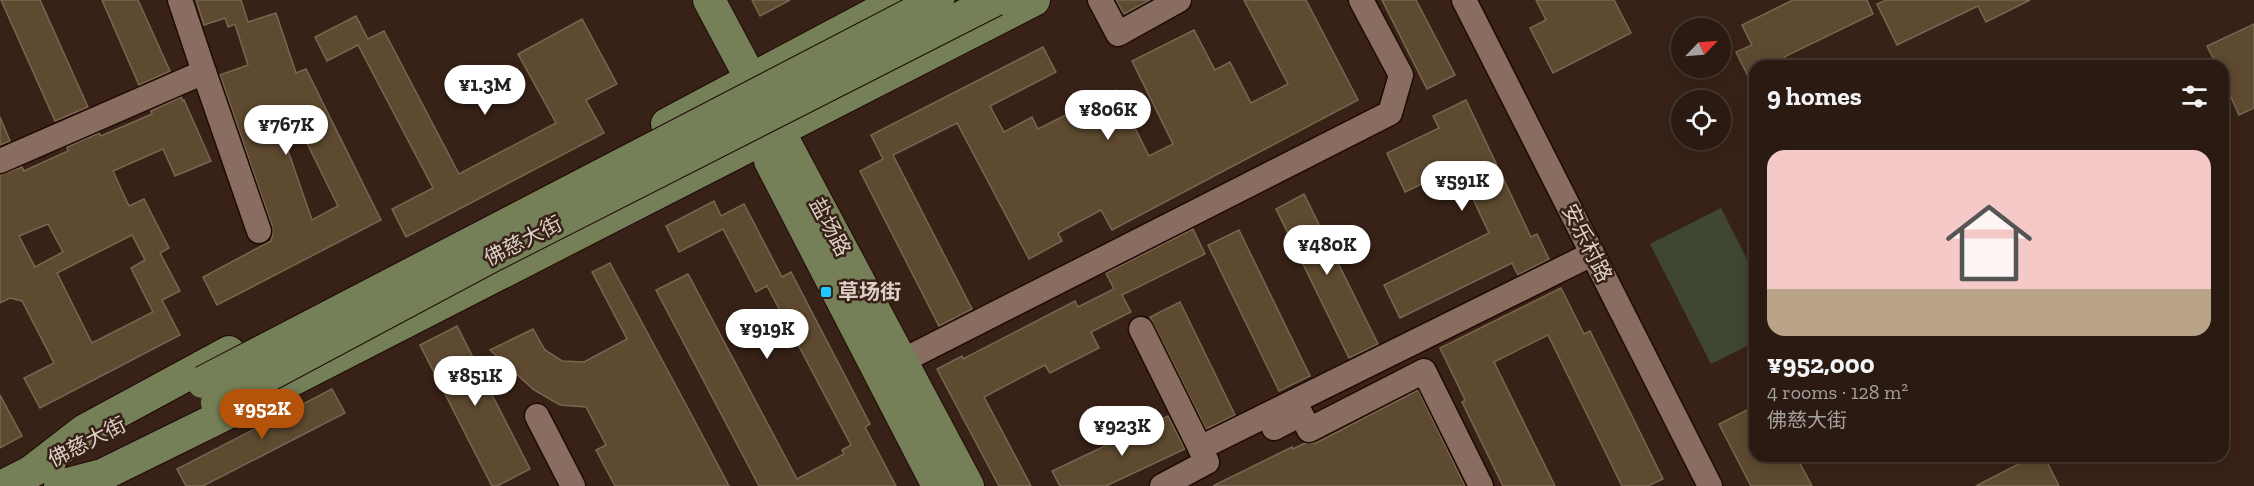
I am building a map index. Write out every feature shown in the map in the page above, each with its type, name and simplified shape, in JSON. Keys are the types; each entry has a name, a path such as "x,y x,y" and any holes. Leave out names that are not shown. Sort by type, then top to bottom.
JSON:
{"main road":[{"name":"盐场路","path":"687,0 741,83 769,135 902,361 968,486"},
{"name":"盐场路","path":"709,0 741,83"},
{"path":"43,478 85,430 196,369 900,0"},
{"name":"佛慈大街","path":"210,393 938,0"},
{"name":"佛慈大街","path":"3,486 43,478 210,393 492,256 995,0"},
{"path":"60,486 102,475 214,420 1034,0"},
{"name":"盐场路","path":"769,135 938,486"}],"street":[{"path":"180,0 259,231"},
{"path":"1100,0 1118,34 1179,0"},
{"path":"902,361 1390,113 1401,75 1361,0"},
{"name":"安乐村路","path":"1464,0 1710,486"},
{"path":"0,161 204,72"},
{"path":"1162,486 1204,455 1592,254"},
{"path":"1141,329 1204,455"},
{"path":"1204,455 1301,414 1309,430 1424,371 1480,486"},
{"path":"537,416 573,486"}],"green space":[{"path":"1721,208 1749,263 1749,345 1711,364 1650,244"}],"building":[{"path":"1,0 40,0 88,107 55,121"},
{"path":"102,0 138,0 170,71 139,85"},
{"path":"196,0 241,0 248,22 276,13 296,73 306,69 381,220 217,305 203,277 271,241 273,233 220,75 248,65 235,24 228,27 225,18 204,25","holes":["288,105 338,206 312,220 274,110"]},
{"path":"752,0 790,0 760,16"},
{"path":"1116,0 1150,0 1124,14"},
{"path":"1244,0 1306,0 1358,100 1112,230 1101,210 1058,233 1062,241 1029,259 957,123 893,155 972,309 939,326 860,171 883,159 871,135 1043,47 1056,72 990,106 1004,132 1032,117 1038,129 1116,90 1149,156 1173,144 1132,61 1194,30 1215,70 1230,62 1251,103 1288,84"},
{"path":"1382,0 1416,0 1455,75 1427,89"},
{"path":"1536,0 1614,0 1631,33 1553,73 1530,28 1546,20"},
{"path":"1793,0 1867,0 1873,14 1784,57 1785,60 1749,60 1749,78 1736,52 1752,45 1742,25"},
{"path":"1886,0 2030,0 1986,22 1978,6 1897,45 1877,4"},
{"path":"356,16 368,39 384,31 459,174 556,123 518,54 582,19 617,84 586,100 604,133 406,237 392,209 433,188 358,45 327,61 315,37"},
{"path":"2254,24 2254,108 2239,115 2229,92 2229,60 2214,60 2207,46"},
{"path":"181,97 211,161 175,176 163,149 113,171 129,206 144,199 169,248 160,253 180,291 162,300 180,335 40,408 24,378 54,363 22,301 10,298 0,303 0,175 22,167 24,171 68,151 67,147 99,133 101,136 152,114 151,111","holes":["48,224 63,252 35,267 19,236","132,235 145,260 131,268 153,312 92,343 57,273"]},
{"path":"1466,100 1531,237 1537,234 1549,259 1518,275 1512,263 1400,318 1384,285 1489,233 1458,167 1405,192 1387,153 1439,128 1433,116"},
{"path":"0,117 10,141 0,145"},
{"path":"1304,194 1378,344 1349,358 1276,209"},
{"path":"714,201 721,216 744,204 782,277 791,272 870,424 865,427 896,486 759,486 656,290 688,274 797,479 844,454 842,450 851,445 767,286 756,292 723,229 679,252 666,226"},
{"path":"1193,229 1205,254 1122,295 1131,312 1091,332 1099,348 1050,373 1045,365 984,397 1031,486 999,486 937,369 962,356 963,359 1075,301 1078,307 1114,289 1106,273"},
{"path":"1239,230 1310,376 1279,391 1208,245"},
{"path":"610,263 729,486 615,486 596,450 606,445 586,407 560,405 534,390 490,350 533,329 545,350 562,361 584,362 627,339 592,272"},
{"path":"1561,288 1584,334 1590,331 1663,479 1648,486 1622,486 1548,335 1494,362 1555,486 1503,486 1462,402 1465,400 1440,348"},
{"path":"1180,302 1235,415 1206,429 1150,317"},
{"path":"457,326 530,469 497,486 492,486 420,345"},
{"path":"332,389 345,413 203,486 186,486 177,469"},
{"path":"1418,390 1465,486 1213,486 1292,447 1293,449 1305,443 1316,443"},
{"path":"0,395 22,436 0,448"},
{"path":"1749,409 1749,462 1799,462 1812,486 1751,486 1719,424"},
{"path":"1168,416 1185,449 1106,486 1060,486 1052,471"},
{"path":"2022,462 2047,462 2059,486 1976,486"}],"place":[{"name":"草场街","path":"826,292"}]}
